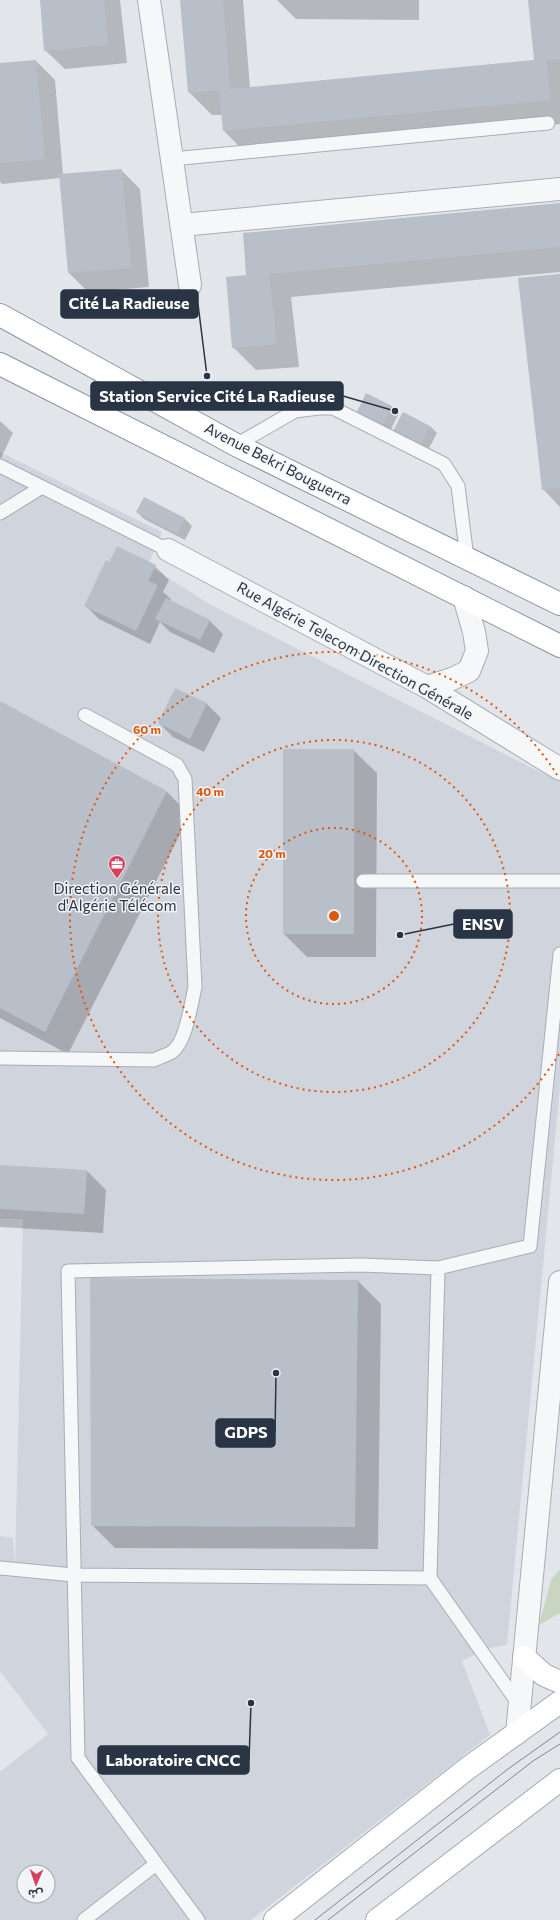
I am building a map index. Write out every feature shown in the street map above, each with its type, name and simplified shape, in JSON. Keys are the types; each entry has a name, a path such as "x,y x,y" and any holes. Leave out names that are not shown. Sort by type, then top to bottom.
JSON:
{"main road":[{"name":"Avenue Bekri Bouguerra","path":"0,315 236,445 560,604"},
{"path":"0,364 560,646"},
{"path":"524,1657 533,1667 544,1675 560,1682"},
{"path":"275,1920 468,1768 560,1702"},
{"path":"377,1920 560,1780"}],"street":[{"path":"149,0 190,285"},
{"path":"182,225 560,189"},
{"name":"Rue Algérie Telecom Direction Générale","path":"168,550 428,687 560,769"},
{"path":"428,687 452,680 469,671 477,651 474,632 464,597"},
{"path":"517,1733 560,1282"}],"lane":[{"path":"172,159 548,123"},
{"path":"236,445 295,411 333,408 444,464 458,486 466,558"},
{"path":"0,466 168,550"},
{"path":"0,513 42,487"},
{"path":"0,1058 154,1060 172,1052 181,1039 189,1016 195,987 185,779 177,766 85,715"},
{"path":"363,881 560,881"},
{"path":"198,1920 78,1758 73,1576 68,1271 361,1265 438,1268 530,1246 560,954"},
{"path":"438,1268 430,1578 520,1706"},
{"path":"0,1568 73,1576 430,1578"},
{"path":"84,1920 156,1864"}],"shaded area":[{"path":"0,452 162,532 148,565 211,605 560,782 560,1087 507,1645 489,1648 462,1661 490,1735 251,1920 0,1920 0,1772 48,1734 0,1671 0,1536 13,1538 15,1567 23,1219 0,1219"}],"green space":[{"path":"560,1569 560,1613 539,1625 551,1580"}],"building":[{"path":"40,0 104,0 108,45 44,51"},
{"path":"180,0 223,0 230,89 534,60 528,0 560,0 560,59 547,60 550,100 223,131 219,90 188,93"},
{"path":"36,60 45,159 0,163 0,63"},
{"path":"122,169 131,268 68,273 59,174"},
{"path":"560,203 560,247 269,274 277,344 232,348 226,277 246,275 243,233"},
{"path":"560,274 560,488 542,490 518,278"},
{"path":"366,393 392,406 382,427 356,414"},
{"path":"403,412 430,426 421,444 393,431"},
{"path":"144,497 185,518 178,534 136,512"},
{"path":"117,546 156,565 148,581 158,585 136,631 84,606 106,560 109,562"},
{"path":"166,598 210,620 200,640 155,619"},
{"path":"175,688 207,703 190,739 158,723"},
{"path":"0,701 167,791 45,1032 0,1008"},
{"path":"283,749 354,749 354,934 283,934"},
{"path":"0,1165 87,1170 84,1214 0,1209"},
{"path":"90,1278 358,1280 355,1527 91,1526"}],"tram line":[{"path":"315,1920 508,1769 560,1732"},
{"path":"328,1920 533,1761 560,1744"}],"place":[{"name":"Cité La Radieuse","path":"207,376"},
{"name":"Station Service Cité La Radieuse","path":"395,411"},
{"name":"Direction Générale d'Algérie Télécom","path":"117,879"},
{"name":"ENSV","path":"400,935"},
{"name":"GDPS","path":"276,1373"},
{"name":"Laboratoire CNCC","path":"251,1703"}]}
